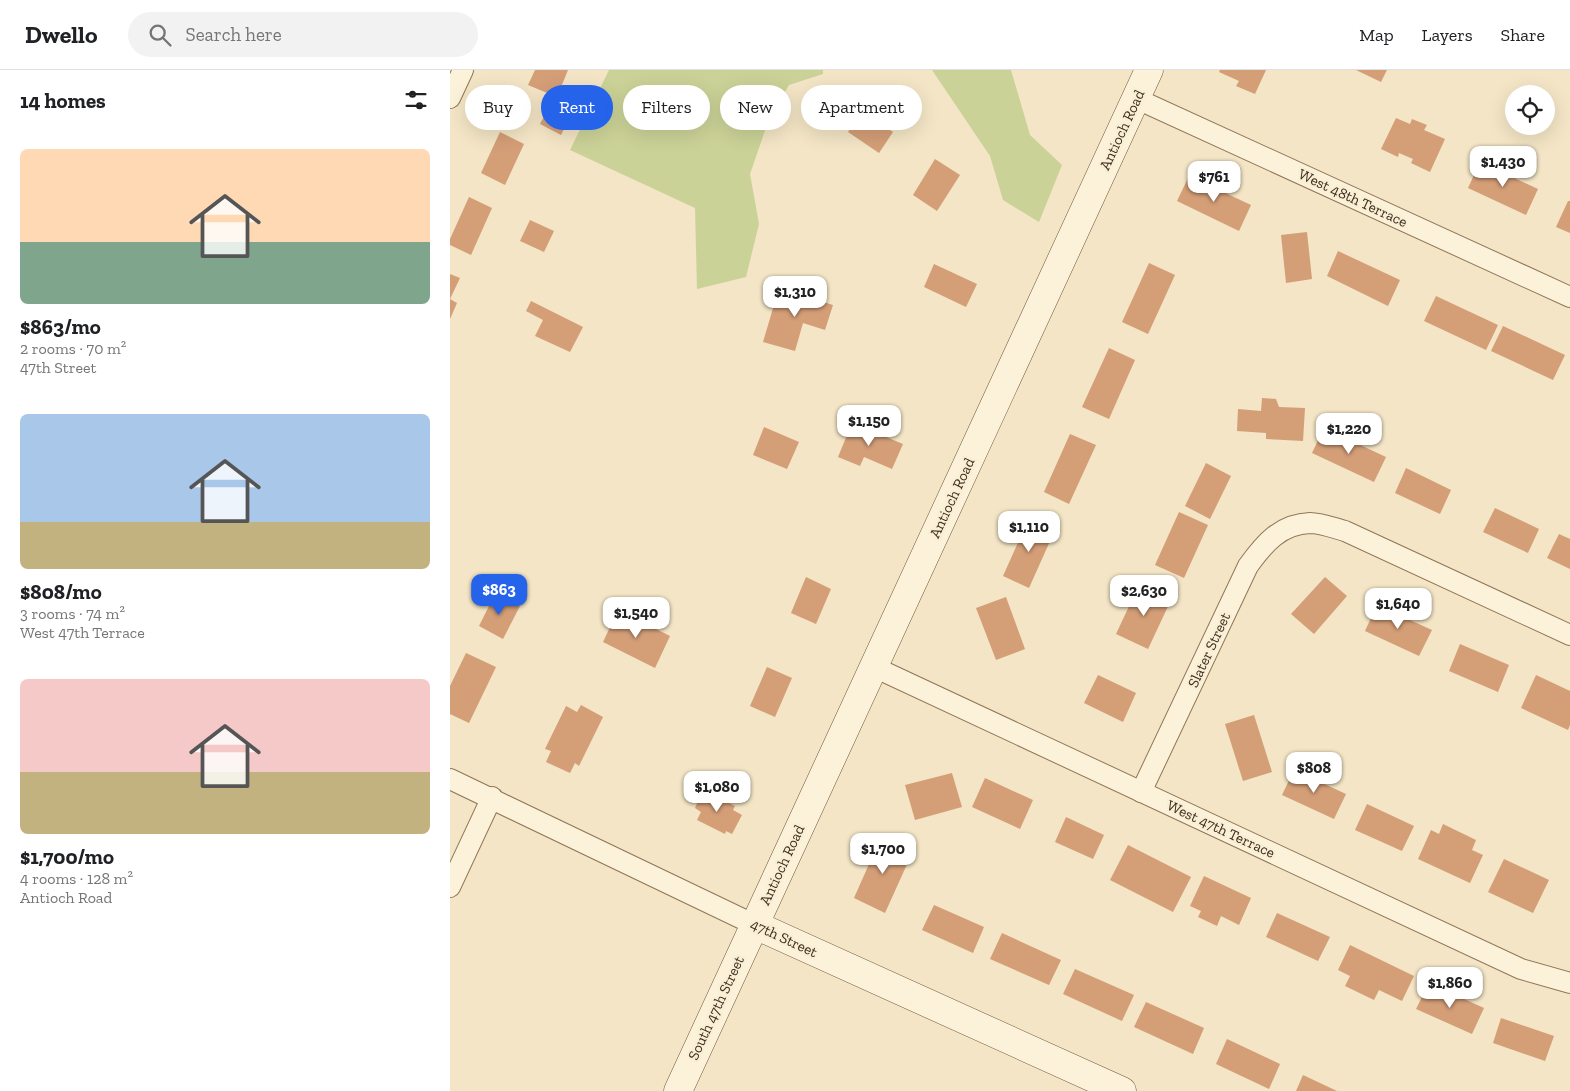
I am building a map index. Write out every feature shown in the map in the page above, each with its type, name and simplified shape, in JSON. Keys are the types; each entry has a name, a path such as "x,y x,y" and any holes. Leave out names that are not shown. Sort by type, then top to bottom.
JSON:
{"main road":[{"name":"Antioch Road","path":"755,925 1149,70"},
{"name":"South 47th Street","path":"678,1091 755,925"},
{"name":"47th Street","path":"755,925 1122,1091"}],"street":[{"path":"450,98 463,70"},
{"name":"West 48th Terrace","path":"1137,99 1570,297"},
{"name":"Slater Street","path":"1142,792 1248,566 1268,539 1296,525 1312,523 1345,531 1570,635"},
{"name":"West 47th Terrace","path":"874,667 1521,969 1570,983"},
{"name":"47th Street","path":"450,779 492,797 755,925"},
{"path":"450,887 492,797"}],"green space":[{"path":"609,70 823,70 823,74 789,85 720,85 720,130 765,130 750,174 759,224 746,277 697,289 695,208 570,150 580,130 613,130 613,85 602,85"},
{"path":"932,70 1011,70 1030,135 1062,165 1039,222 1003,200 990,156"}],"building":[{"path":"535,70 568,70 562,85 541,85 541,90 528,85"},
{"path":"1220,70 1266,70 1255,94 1236,86 1239,81 1219,72"},
{"path":"1356,70 1387,70 1381,82"},
{"path":"1396,118 1410,124 1412,119 1427,125 1424,130 1445,139 1430,172 1411,163 1413,159 1399,153 1398,157 1381,149"},
{"path":"551,130 564,130 561,135"},
{"path":"849,130 890,130 893,132 879,153 848,132"},
{"path":"500,132 524,144 505,185 481,173"},
{"path":"935,159 960,175 937,211 913,195"},
{"path":"1480,162 1538,189 1526,215 1468,188"},
{"path":"1189,176 1251,205 1239,231 1177,201"},
{"path":"469,197 492,208 471,255 450,245 450,239"},
{"path":"1568,201 1570,201 1570,233 1556,227"},
{"path":"530,220 554,231 544,252 520,241"},
{"path":"1307,232 1312,279 1286,283 1281,235"},
{"path":"1338,251 1400,280 1388,306 1327,276"},
{"path":"1149,263 1175,275 1148,334 1122,322"},
{"path":"934,264 977,284 966,307 924,287"},
{"path":"450,274 460,278 450,299"},
{"path":"779,288 833,305 825,330 803,323 795,351 763,342"},
{"path":"1436,296 1498,325 1486,350 1424,321"},
{"path":"450,299 457,303 450,319"},
{"path":"531,301 583,327 570,352 535,336 543,320 526,311"},
{"path":"1503,326 1565,355 1553,380 1491,351"},
{"path":"1109,348 1135,360 1109,419 1082,407"},
{"path":"1262,398 1276,399 1279,407 1305,408 1303,441 1266,439 1266,433 1237,431 1238,409 1261,411"},
{"path":"852,423 903,444 892,469 864,457 860,466 838,457"},
{"path":"764,427 799,442 787,469 753,455"},
{"path":"1324,428 1386,457 1374,482 1312,453"},
{"path":"1070,434 1096,445 1069,504 1044,492"},
{"path":"1206,463 1231,476 1210,519 1185,506"},
{"path":"1406,468 1451,490 1440,514 1395,493"},
{"path":"1495,508 1539,529 1528,553 1483,532"},
{"path":"1179,512 1208,525 1184,578 1155,565"},
{"path":"1029,518 1055,530 1029,588 1003,576"},
{"path":"1559,534 1570,539 1570,569 1547,558"},
{"path":"806,577 831,589 816,624 791,613"},
{"path":"1325,577 1347,596 1314,634 1291,614"},
{"path":"1139,585 1171,600 1148,649 1116,634"},
{"path":"495,594 520,606 503,639 479,626"},
{"path":"1006,597 1025,649 996,660 976,608"},
{"path":"1377,605 1432,630 1419,656 1365,631"},
{"path":"618,610 670,636 655,668 603,642"},
{"path":"1460,644 1509,665 1498,692 1449,671"},
{"path":"466,653 496,667 469,723 450,714 450,686"},
{"path":"767,667 792,678 775,717 750,706"},
{"path":"1098,675 1136,693 1123,722 1084,703"},
{"path":"1536,675 1570,691 1570,725 1568,730 1521,708"},
{"path":"581,705 603,717 579,766 575,763 570,773 546,762 551,751 545,749 566,706 577,712"},
{"path":"1254,715 1272,772 1243,781 1225,724"},
{"path":"1294,770 1346,794 1334,819 1282,795"},
{"path":"952,773 962,807 915,820 905,785"},
{"path":"985,778 1033,800 1020,829 972,807"},
{"path":"703,790 735,806 733,810 742,815 732,834 726,831 725,834 697,820 701,812 695,808"},
{"path":"1367,804 1414,826 1402,851 1355,830"},
{"path":"1066,817 1104,835 1093,859 1055,842"},
{"path":"1443,824 1476,840 1472,850 1483,855 1470,883 1418,859 1431,830 1439,834"},
{"path":"881,837 913,851 885,913 854,898"},
{"path":"1128,845 1191,877 1173,912 1110,880"},
{"path":"1504,859 1549,880 1533,913 1488,892"},
{"path":"1204,876 1251,898 1239,925 1221,916 1217,926 1198,917 1201,911 1190,906"},
{"path":"934,905 984,927 973,953 922,930"},
{"path":"1277,913 1330,937 1318,961 1266,937"},
{"path":"1002,933 1061,960 1049,985 990,959"},
{"path":"1350,945 1414,976 1402,1001 1379,990 1374,1000 1345,986 1350,976 1338,970"},
{"path":"1075,969 1134,995 1122,1021 1063,994"},
{"path":"1429,983 1484,1008 1472,1034 1416,1009"},
{"path":"1146,1002 1204,1028 1193,1054 1134,1027"},
{"path":"1501,1018 1554,1036 1545,1061 1493,1043"},
{"path":"1227,1039 1280,1064 1269,1089 1216,1064"},
{"path":"1303,1075 1337,1091 1296,1091"}]}
